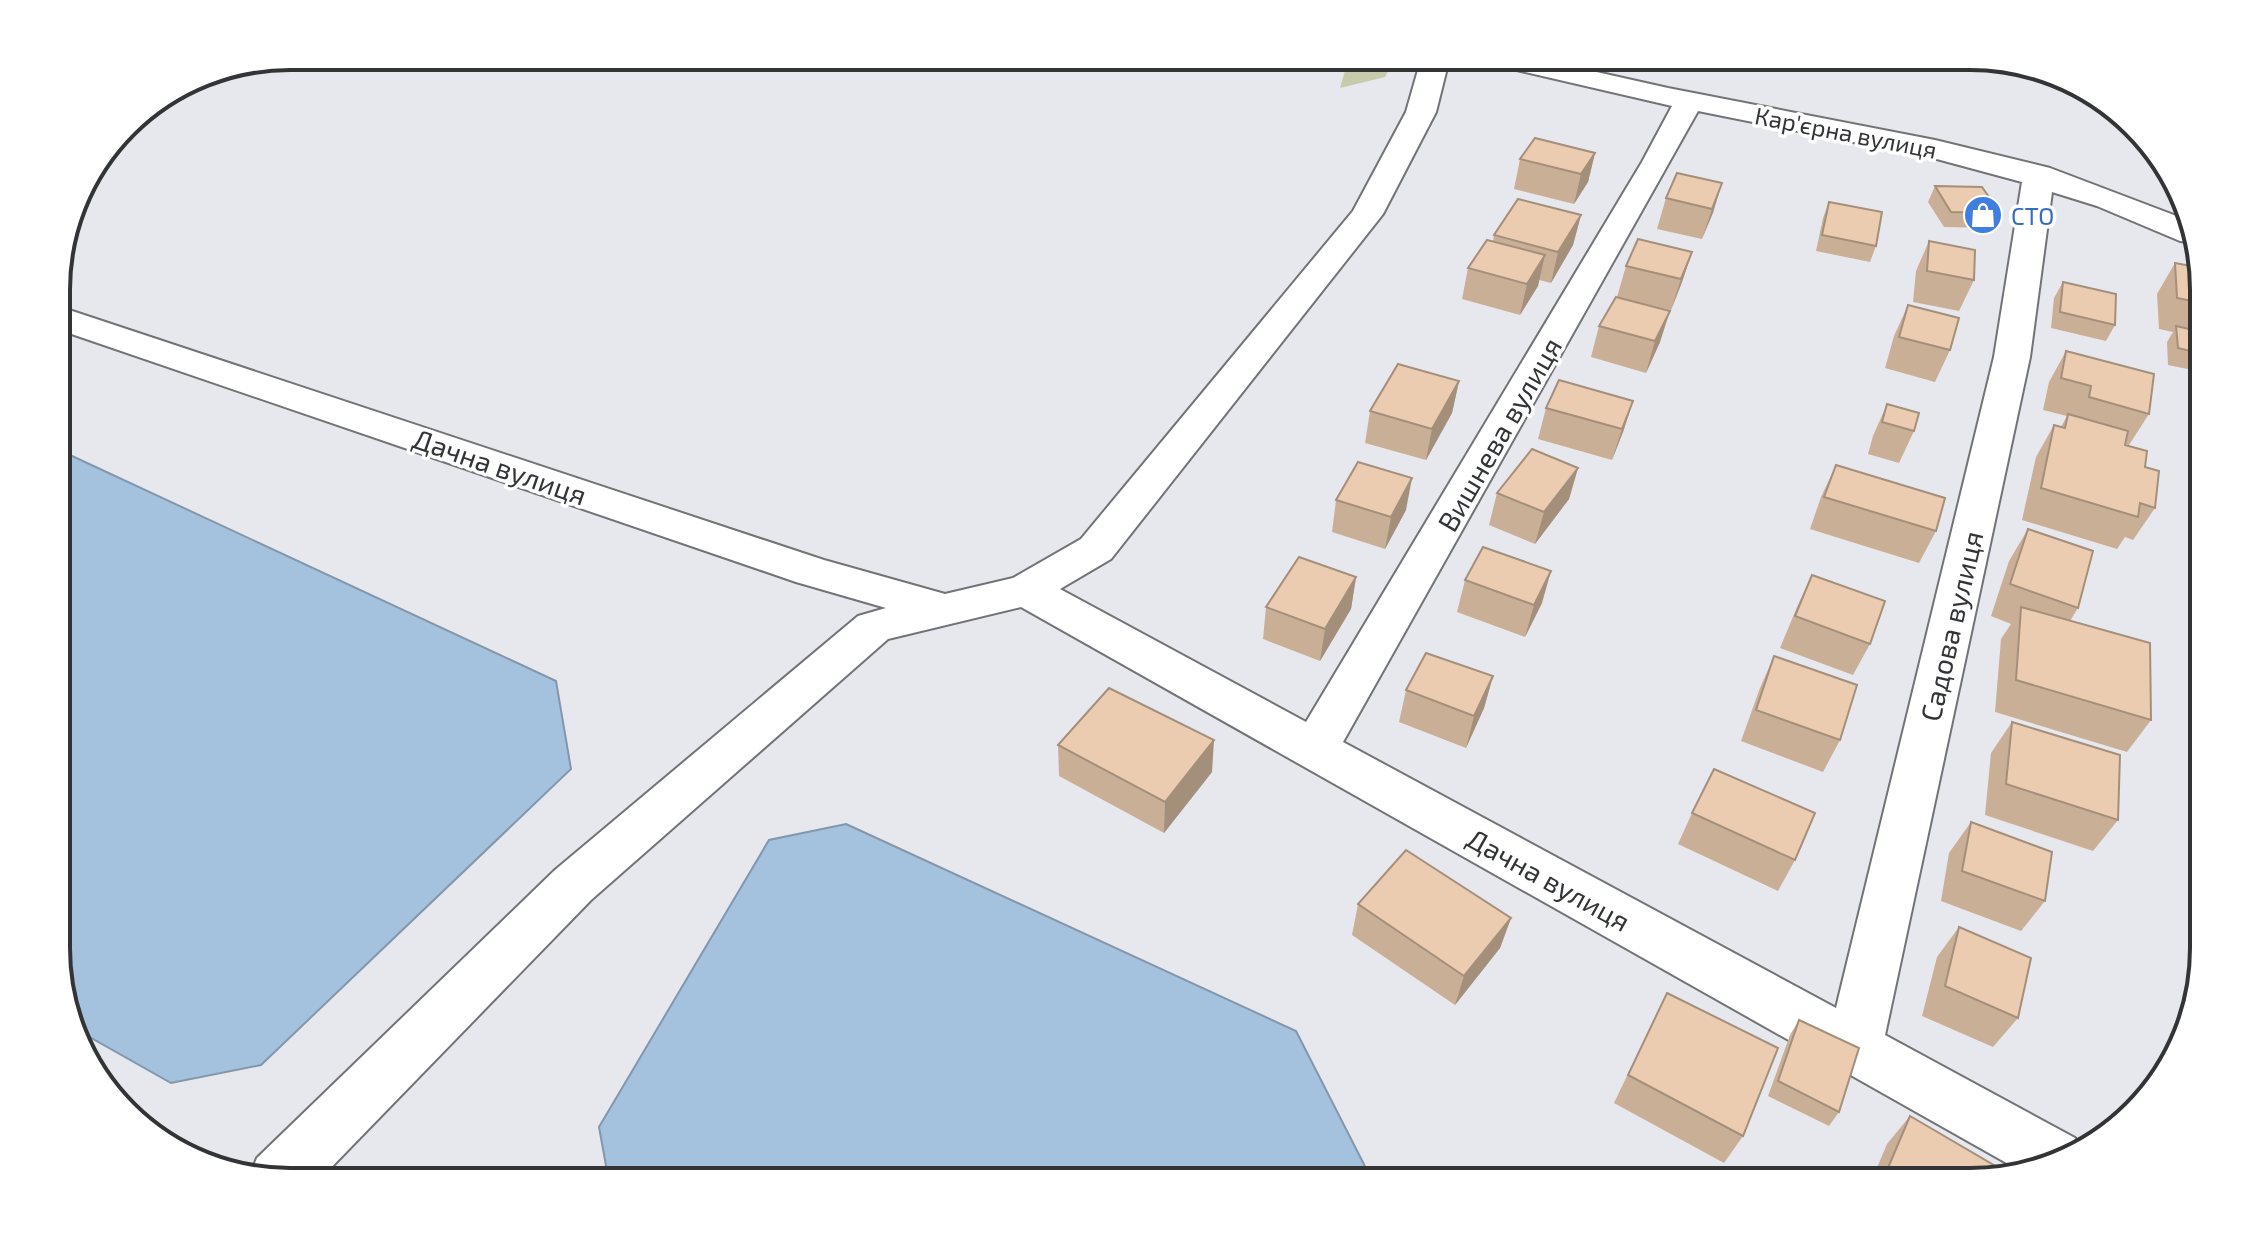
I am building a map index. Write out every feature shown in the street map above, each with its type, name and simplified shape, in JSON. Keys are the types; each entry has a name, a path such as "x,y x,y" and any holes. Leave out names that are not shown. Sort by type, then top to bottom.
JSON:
{"street":[{"path":"289,1168 573,885 874,627 945,610 1036,595 1096,549 1367,214 1421,112 1432,70"},
{"name":"Кар'єрна вулиця","path":"1543,70 1684,109 1960,154 2037,188 2137,208 2182,229"},
{"name":"Вишнева вулиця","path":"1315,749 1657,162 1684,109"},
{"name":"Садова вулиця","path":"1854,1048 2012,357 2037,188"},
{"name":"Дачна вулиця","path":"70,321 811,571 945,610"},
{"name":"Дачна вулиця","path":"1036,595 2046,1154"}],"green space":[{"path":"1345,70 1389,70 1385,77 1340,88"}],"water":[{"path":"70,455 556,681 571,769 261,1065 171,1083 89,1037 77,1005 72,977"},
{"path":"846,824 1296,1031 1366,1168 606,1168 599,1127 769,840"}],"building":[{"path":"1535,138 1595,153 1581,174 1520,159"},
{"path":"1677,173 1722,183 1712,209 1666,198"},
{"path":"1935,186 1982,187 2000,213 1951,212"},
{"path":"1518,199 1581,215 1558,252 1494,235"},
{"path":"1829,202 1882,212 1876,246 1822,235"},
{"path":"1638,239 1692,252 1681,279 1626,266"},
{"path":"1487,240 1545,255 1527,284 1468,268"},
{"path":"1929,241 1975,250 1974,280 1927,271"},
{"path":"2175,263 2188,265 2190,290 2190,301 2177,298"},
{"path":"2063,282 2116,294 2115,325 2060,312"},
{"path":"1616,297 1670,311 1655,341 1599,326"},
{"path":"1908,305 1959,318 1950,350 1899,337"},
{"path":"2176,326 2190,329 2190,351 2178,348"},
{"path":"2066,351 2154,374 2149,414 2089,397 2091,386 2061,378"},
{"path":"1398,364 1459,381 1432,429 1370,411"},
{"path":"1559,380 1633,401 1622,429 1546,408"},
{"path":"1887,404 1919,413 1914,431 1882,422"},
{"path":"2068,414 2128,431 2125,445 2147,451 2145,467 2159,471 2155,508 2140,503 2138,517 2041,488 2054,425 2065,428"},
{"path":"1532,449 1578,468 1544,512 1497,493"},
{"path":"1358,462 1412,478 1391,517 1336,500"},
{"path":"1836,465 1945,498 1936,531 1824,497"},
{"path":"2028,529 2093,551 2078,608 2010,584"},
{"path":"1483,547 1551,571 1534,605 1465,580"},
{"path":"1299,557 1356,577 1325,629 1266,607"},
{"path":"1812,575 1885,601 1870,644 1795,616"},
{"path":"2021,607 2150,643 2151,720 2016,680"},
{"path":"1426,653 1493,676 1474,716 1406,690"},
{"path":"1774,656 1857,685 1840,740 1756,710"},
{"path":"1109,688 1214,740 1165,802 1058,745"},
{"path":"2012,722 2120,755 2118,820 2006,784"},
{"path":"1714,769 1815,813 1795,860 1692,813"},
{"path":"1971,822 2052,852 2045,901 1962,871"},
{"path":"1406,850 1511,918 1464,976 1358,904"},
{"path":"1959,927 2031,958 2018,1018 1945,986"},
{"path":"1667,993 1778,1048 1743,1136 1628,1075"},
{"path":"1799,1020 1859,1048 1839,1112 1778,1081"},
{"path":"1910,1116 1996,1166 1985,1168 1888,1168"}],"place":[{"name":"СТО","path":"1983,215"}]}
